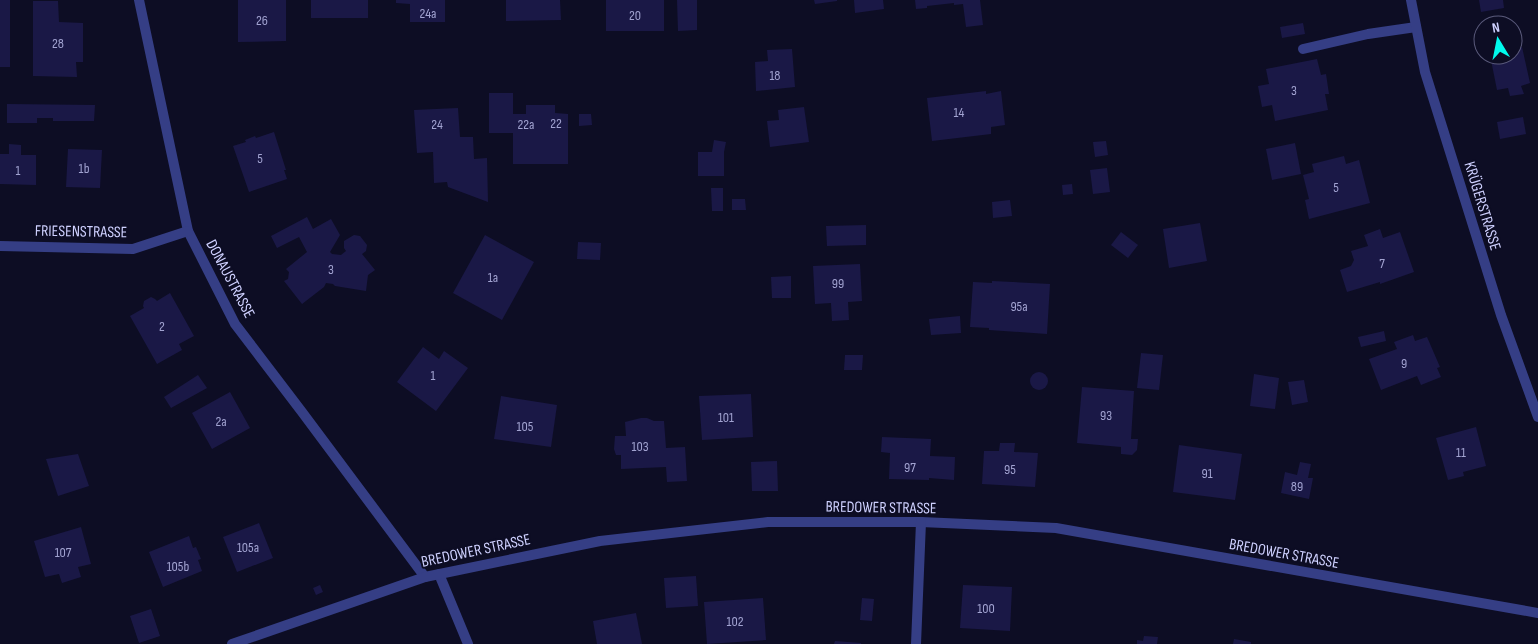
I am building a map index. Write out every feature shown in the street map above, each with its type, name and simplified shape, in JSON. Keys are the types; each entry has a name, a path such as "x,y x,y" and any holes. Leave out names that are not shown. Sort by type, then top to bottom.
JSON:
{"street":[{"name":"DONAUSTRASSE","path":"140,0 188,231 235,324 425,577"},
{"name":"KRÜGERSTRASSE","path":"1411,0 1428,82 1501,316 1538,417"},
{"path":"1303,49 1368,34 1416,27"},
{"name":"FRIESENSTRASSE","path":"0,246 133,249 188,231"},
{"name":"BREDOWER STRASSE","path":"232,644 425,577 600,541 768,522 921,522 1056,528 1538,613"},
{"path":"916,644 921,522"},
{"path":"439,574 468,644"}],"building":[{"path":"0,0 10,0 10,67 0,67"},
{"path":"238,0 286,0 286,41 238,42"},
{"path":"311,0 368,0 368,18 311,18"},
{"path":"396,0 445,0 445,22 410,22 410,4 396,3"},
{"path":"506,0 560,0 561,20 506,21"},
{"path":"606,0 664,0 664,31 606,31"},
{"path":"677,0 697,0 697,30 678,31"},
{"path":"814,0 837,0 837,1 815,4"},
{"path":"854,0 883,0 884,9 855,13"},
{"path":"915,0 980,0 983,25 966,27 963,4 954,5 954,3 916,9"},
{"path":"1479,0 1503,0 1504,8 1481,12"},
{"path":"33,1 58,1 59,22 83,23 83,62 76,62 77,77 33,76"},
{"path":"1303,23 1305,34 1282,38 1280,27"},
{"path":"792,49 795,87 756,91 755,62 768,61 767,50"},
{"path":"1523,52 1530,83 1521,86 1524,94 1510,96 1508,88 1497,90 1492,65 1523,65"},
{"path":"1317,59 1321,75 1326,74 1329,94 1325,94 1328,110 1275,121 1272,105 1262,107 1258,86 1269,84 1266,69"},
{"path":"986,91 986,94 1001,91 1005,125 991,127 991,134 932,141 927,98"},
{"path":"489,93 513,93 513,114 526,114 526,105 555,105 555,113 568,114 568,164 513,164 513,133 489,133"},
{"path":"7,104 95,105 94,121 53,121 53,118 37,118 37,123 7,123"},
{"path":"804,107 809,142 770,147 767,121 779,120 778,110"},
{"path":"458,108 460,137 473,137 474,159 487,158 488,202 448,187 447,182 434,183 433,152 417,153 414,110"},
{"path":"579,114 591,114 592,125 579,126"},
{"path":"1523,117 1526,134 1500,139 1497,122"},
{"path":"274,132 287,179 249,192 233,146 246,142 245,140 255,136 256,138"},
{"path":"714,140 726,142 724,176 698,176 698,152 712,152"},
{"path":"1106,141 1108,155 1095,157 1093,142"},
{"path":"1295,143 1301,174 1272,180 1266,149"},
{"path":"9,144 21,145 21,155 36,155 36,185 0,184 0,154 9,154"},
{"path":"68,149 102,150 100,188 66,187"},
{"path":"1344,156 1346,164 1359,160 1370,203 1309,219 1305,200 1309,199 1303,175 1314,172 1312,164"},
{"path":"1107,168 1110,192 1093,194 1090,170"},
{"path":"1072,184 1073,194 1063,195 1062,185"},
{"path":"711,188 723,188 723,211 712,211"},
{"path":"732,199 745,199 746,210 732,210"},
{"path":"1010,200 1012,216 993,218 992,202"},
{"path":"307,217 313,229 331,219 340,235 330,252 332,254 341,255 346,251 344,241 354,235 360,236 367,245 366,251 362,254 375,270 368,275 366,291 326,283 324,287 302,304 284,281 288,279 289,272 286,269 307,252 299,237 277,248 271,236"},
{"path":"1200,223 1207,261 1169,268 1163,229"},
{"path":"866,225 866,245 827,246 826,226"},
{"path":"1380,229 1383,238 1400,232 1414,272 1380,284 1380,282 1347,292 1340,270 1351,266 1354,260 1351,251 1368,246 1364,235"},
{"path":"1121,232 1138,245 1128,258 1111,245"},
{"path":"485,235 534,262 502,320 453,293"},
{"path":"578,242 601,243 600,260 577,259"},
{"path":"860,264 862,301 848,302 849,320 832,321 831,303 815,304 813,266"},
{"path":"791,276 791,298 772,298 771,277"},
{"path":"992,281 1050,284 1047,334 970,327 973,282 992,283"},
{"path":"170,293 194,336 179,344 182,350 157,364 130,316 144,308 144,301 151,297 157,301"},
{"path":"960,316 961,333 931,335 929,319"},
{"path":"1384,331 1386,341 1361,347 1358,337"},
{"path":"1413,335 1415,341 1427,337 1440,367 1437,368 1441,377 1421,385 1417,376 1381,390 1369,359 1397,349 1394,342"},
{"path":"423,347 439,359 444,351 468,368 436,411 397,382"},
{"path":"1141,353 1163,355 1159,390 1137,388"},
{"path":"845,355 863,355 862,370 844,370"},
{"path":"1039,372 1045,375 1048,381 1045,387 1039,390 1033,387 1030,381 1033,375"},
{"path":"1254,374 1279,378 1275,409 1250,406"},
{"path":"198,375 207,388 171,408 164,397"},
{"path":"1304,380 1308,402 1292,405 1288,382"},
{"path":"1082,387 1134,391 1131,439 1138,439 1137,450 1132,455 1121,454 1121,447 1077,443"},
{"path":"230,392 250,428 212,449 192,413"},
{"path":"751,394 753,437 702,440 699,396"},
{"path":"501,396 557,405 551,447 494,439"},
{"path":"641,418 664,421 666,448 685,447 687,481 667,482 666,467 621,469 621,455 616,455 614,449 615,436 626,436 625,422"},
{"path":"1476,427 1486,466 1463,472 1464,476 1448,480 1436,438"},
{"path":"882,437 931,439 930,456 955,457 954,480 929,478 929,480 889,479 890,453 881,452"},
{"path":"1000,443 1015,443 1014,452 1038,453 1035,487 982,484 984,451 999,451"},
{"path":"1179,445 1242,454 1235,500 1173,492"},
{"path":"78,454 89,486 58,496 46,459"},
{"path":"777,461 778,491 752,491 751,462"},
{"path":"1300,462 1311,464 1308,478 1313,478 1309,499 1281,493 1285,472 1297,475"},
{"path":"259,523 273,558 237,572 223,537"},
{"path":"81,527 91,564 78,567 81,577 62,583 59,574 45,577 34,541"},
{"path":"189,536 193,548 196,547 201,559 198,560 202,571 163,587 149,552"},
{"path":"696,576 698,606 666,608 664,578"},
{"path":"320,585 323,592 316,595 313,588"},
{"path":"963,585 1012,587 1010,631 960,628"},
{"path":"763,598 766,640 707,644 704,602"},
{"path":"862,598 874,599 872,621 860,620"},
{"path":"151,609 160,636 139,643 130,616"},
{"path":"636,613 642,644 597,644 593,621"},
{"path":"1144,636 1158,637 1157,644 1137,644 1137,640 1143,641"},
{"path":"1234,639 1251,642 1251,644 1233,644"},
{"path":"835,641 861,643 861,644 834,644"}]}
